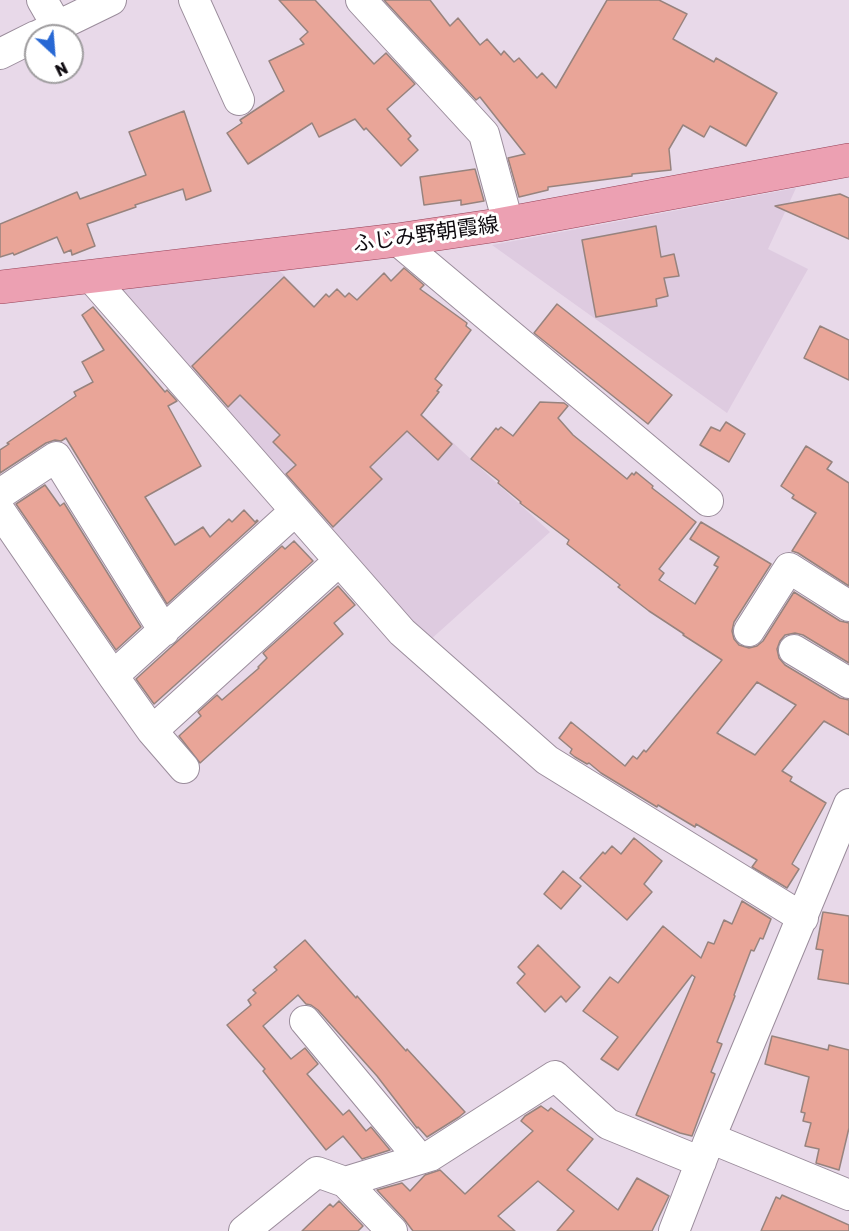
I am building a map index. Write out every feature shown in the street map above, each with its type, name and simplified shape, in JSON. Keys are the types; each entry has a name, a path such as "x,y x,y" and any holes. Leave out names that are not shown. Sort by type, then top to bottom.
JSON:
{"main road":[{"name":"ふじみ野朝霞線","path":"0,287 397,240 508,223 849,160"}],"street":[{"path":"42,0 43,24"},
{"path":"62,24 111,0"},
{"path":"194,0 239,100"},
{"path":"361,0 484,134 508,223"},
{"path":"0,54 24,42"},
{"path":"397,240 708,501"},
{"path":"90,276 402,632 548,760 803,918"},
{"path":"0,494 56,457 164,631"},
{"path":"0,511 112,676 152,731 184,768"},
{"path":"112,676 295,511"},
{"path":"152,731 339,561"},
{"path":"749,631 789,568 849,606"},
{"path":"794,650 849,683"},
{"path":"674,1231 848,809"},
{"path":"305,1021 420,1159"},
{"path":"345,1182 430,1156 555,1076 608,1124 706,1150 849,1195"},
{"path":"244,1231 317,1172 345,1182 392,1231"}],"shaded area":[{"path":"796,188 768,249 808,269 727,413 492,245"},
{"path":"278,269 424,416 550,532 429,641 118,299 124,285"}],"building":[{"path":"279,0 315,0 374,64 386,53 415,84 387,109 411,136 408,139 418,150 401,166 355,119 319,137 312,123 248,164 227,133 242,123 240,120 284,91 269,61 304,44 300,39 308,32"},
{"path":"384,0 430,0 450,26 458,18 480,45 487,39 501,55 504,51 514,62 519,58 537,78 542,73 556,88 607,0 659,0 687,14 673,39 714,62 716,58 777,93 746,146 710,126 704,137 683,125 669,149 671,170 548,187 548,190 519,197 508,158 525,154 480,97 476,100"},
{"path":"184,111 211,191 186,200 183,189 87,224 95,246 72,255 71,250 64,253 57,237 14,255 13,253 0,257 0,224 77,192 80,199 146,175 129,132"},
{"path":"475,169 484,201 461,205 461,200 424,205 420,177"},
{"path":"840,194 849,198 849,239 775,206"},
{"path":"656,226 661,257 674,254 679,276 664,278 668,296 656,299 657,306 596,317 582,240"},
{"path":"404,268 424,285 420,289 467,323 466,326 471,330 435,379 442,385 421,415 452,444 438,460 407,431 370,467 382,479 333,527 286,474 296,465 273,442 280,435 240,395 228,407 192,366 284,277 314,307 326,294 329,297 337,289 345,297 349,293 357,300 384,273 391,281"},
{"path":"557,304 672,395 648,424 534,333"},
{"path":"93,307 165,392 167,390 177,401 168,406 201,466 145,497 175,545 203,527 210,537 229,519 232,522 244,510 255,522 258,521 167,604 66,438 46,443 0,473 0,450 9,444 7,443 76,396 74,392 93,382 82,362 104,350 82,315"},
{"path":"820,326 849,340 849,380 804,358"},
{"path":"540,402 564,403 568,406 558,418 573,435 627,479 636,472 653,486 652,488 696,522 659,569 664,573 659,580 695,604 718,567 714,565 719,557 690,539 701,522 771,564 734,622 732,631 739,645 749,648 763,641 794,592 840,621 849,623 849,663 803,635 795,633 785,635 777,649 779,658 785,665 840,698 849,700 849,735 824,721 782,771 792,777 790,781 826,803 792,864 799,869 787,888 752,867 757,860 696,824 695,827 658,805 657,807 601,773 589,763 575,757 570,753 572,749 559,738 571,722 625,766 633,756 637,759 644,750 646,752 722,660 683,635 618,587 620,585 567,544 569,540 520,503 498,483 499,481 471,459 496,428 498,430 501,427 513,436","holes":["757,682 796,705 755,755 717,733"]},
{"path":"726,422 745,434 729,462 700,445 711,427 720,431"},
{"path":"806,446 832,462 827,469 849,483 849,586 792,551 816,513 792,498 794,495 781,486"},
{"path":"45,485 60,506 64,503 141,627 116,650 16,504"},
{"path":"294,541 313,561 154,704 136,679 282,546 285,549"},
{"path":"338,586 355,605 334,623 343,634 200,763 179,736 201,716 198,712 217,695 222,700 259,668 267,658 263,653"},
{"path":"634,838 662,861 644,884 652,892 627,920 580,878 603,852 605,854 612,846 621,854"},
{"path":"563,871 581,886 561,909 544,894"},
{"path":"742,901 771,919 763,939 760,938 754,951 751,950 734,995 717,1042 722,1044 711,1072 715,1074 692,1136 636,1115 695,977 692,975 618,1070 601,1059 618,1037 583,1011 610,977 618,983 663,926 701,958 708,942 714,944 724,920 732,924"},
{"path":"823,912 849,916 849,984 818,979 823,950 816,949"},
{"path":"305,940 356,998 357,996 465,1112 427,1137 318,1010 306,1004 298,995 263,1026 291,1059 305,1048 318,1064 307,1074 343,1115 349,1110 366,1131 371,1127 390,1150 362,1159 343,1136 326,1150 263,1071 265,1069 227,1025 251,1005 248,1000 256,993 253,990 277,970 274,967"},
{"path":"538,945 580,987 566,1002 561,996 545,1012 517,983 525,974 518,967"},
{"path":"772,1036 828,1050 829,1045 849,1050 849,1128 839,1170 816,1163 819,1149 805,1146 811,1123 803,1121 805,1113 801,1112 809,1077 765,1064"},
{"path":"541,1106 548,1111 551,1108 593,1139 567,1170 618,1210 637,1178 669,1196 652,1231 557,1231 574,1211 538,1181 498,1216 515,1231 413,1231 377,1190 402,1183 410,1191 425,1175 440,1170 465,1194 533,1131 521,1121"},
{"path":"782,1195 849,1225 849,1231 761,1231 776,1197 780,1199"},
{"path":"339,1201 363,1226 358,1231 302,1231 330,1204 333,1207"}]}
